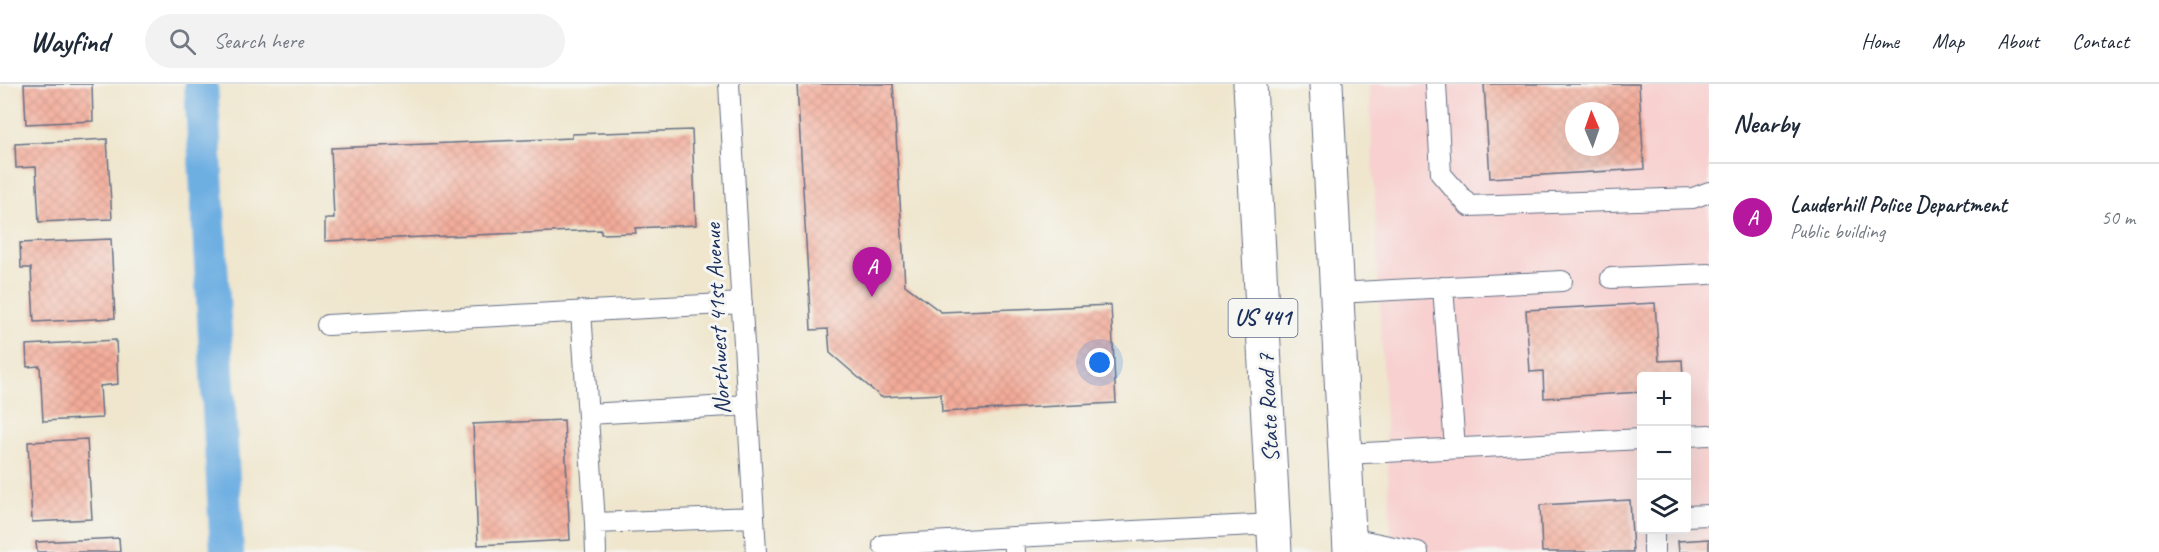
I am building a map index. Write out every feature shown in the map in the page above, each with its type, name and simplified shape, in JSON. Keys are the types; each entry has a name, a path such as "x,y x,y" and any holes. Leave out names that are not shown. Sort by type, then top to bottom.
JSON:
{"main road":[{"name":"State Road 7","path":"1250,84 1274,538"},
{"path":"1326,84 1350,545"}],"lane":[{"name":"Northwest 41st Avenue","path":"729,84 756,552"},
{"path":"1436,84 1441,174 1469,206 1693,198 1709,192"},
{"path":"1611,278 1709,274"},
{"path":"1337,293 1562,280"},
{"path":"1443,287 1455,448"},
{"path":"327,325 742,303"},
{"path":"581,311 596,552"},
{"path":"588,414 747,405"},
{"path":"1691,436 1709,435"},
{"path":"1345,454 1637,439"},
{"path":"1691,516 1709,515"},
{"path":"595,523 754,517"},
{"path":"1654,534 1654,552"},
{"path":"884,544 1014,545 1274,538"},
{"path":"1350,545 1418,552"}],"shaded area":[{"path":"1369,84 1709,84 1709,552 1392,552"}],"building":[{"path":"24,84 92,84 93,121 26,124"},
{"path":"797,84 893,84 905,285 941,312 1111,305 1116,403 942,412 941,394 881,397 830,353 828,329 811,330"},
{"path":"1484,84 1639,84 1644,169 1490,178"},
{"path":"692,130 696,225 635,228 636,233 601,234 601,230 325,241 325,219 334,219 331,148 572,138 572,134"},
{"path":"107,139 112,219 39,222 36,167 16,168 15,144"},
{"path":"111,239 115,318 34,322 31,268 21,268 20,243"},
{"path":"1655,303 1659,361 1682,360 1683,372 1637,372 1637,392 1544,398 1543,371 1530,372 1526,310"},
{"path":"116,340 118,384 100,386 102,418 43,421 40,366 27,367 26,345"},
{"path":"564,420 570,540 478,545 473,424"},
{"path":"87,439 92,519 32,522 28,442"},
{"path":"1630,500 1633,552 1542,552 1540,505"},
{"path":"119,538 120,552 37,552 36,542"},
{"path":"1709,539 1709,552 1679,552 1678,541"}],"waterway":[{"path":"201,84 227,552"}],"place":[{"name":"Lauderhill Police Department","path":"872,297"}]}
